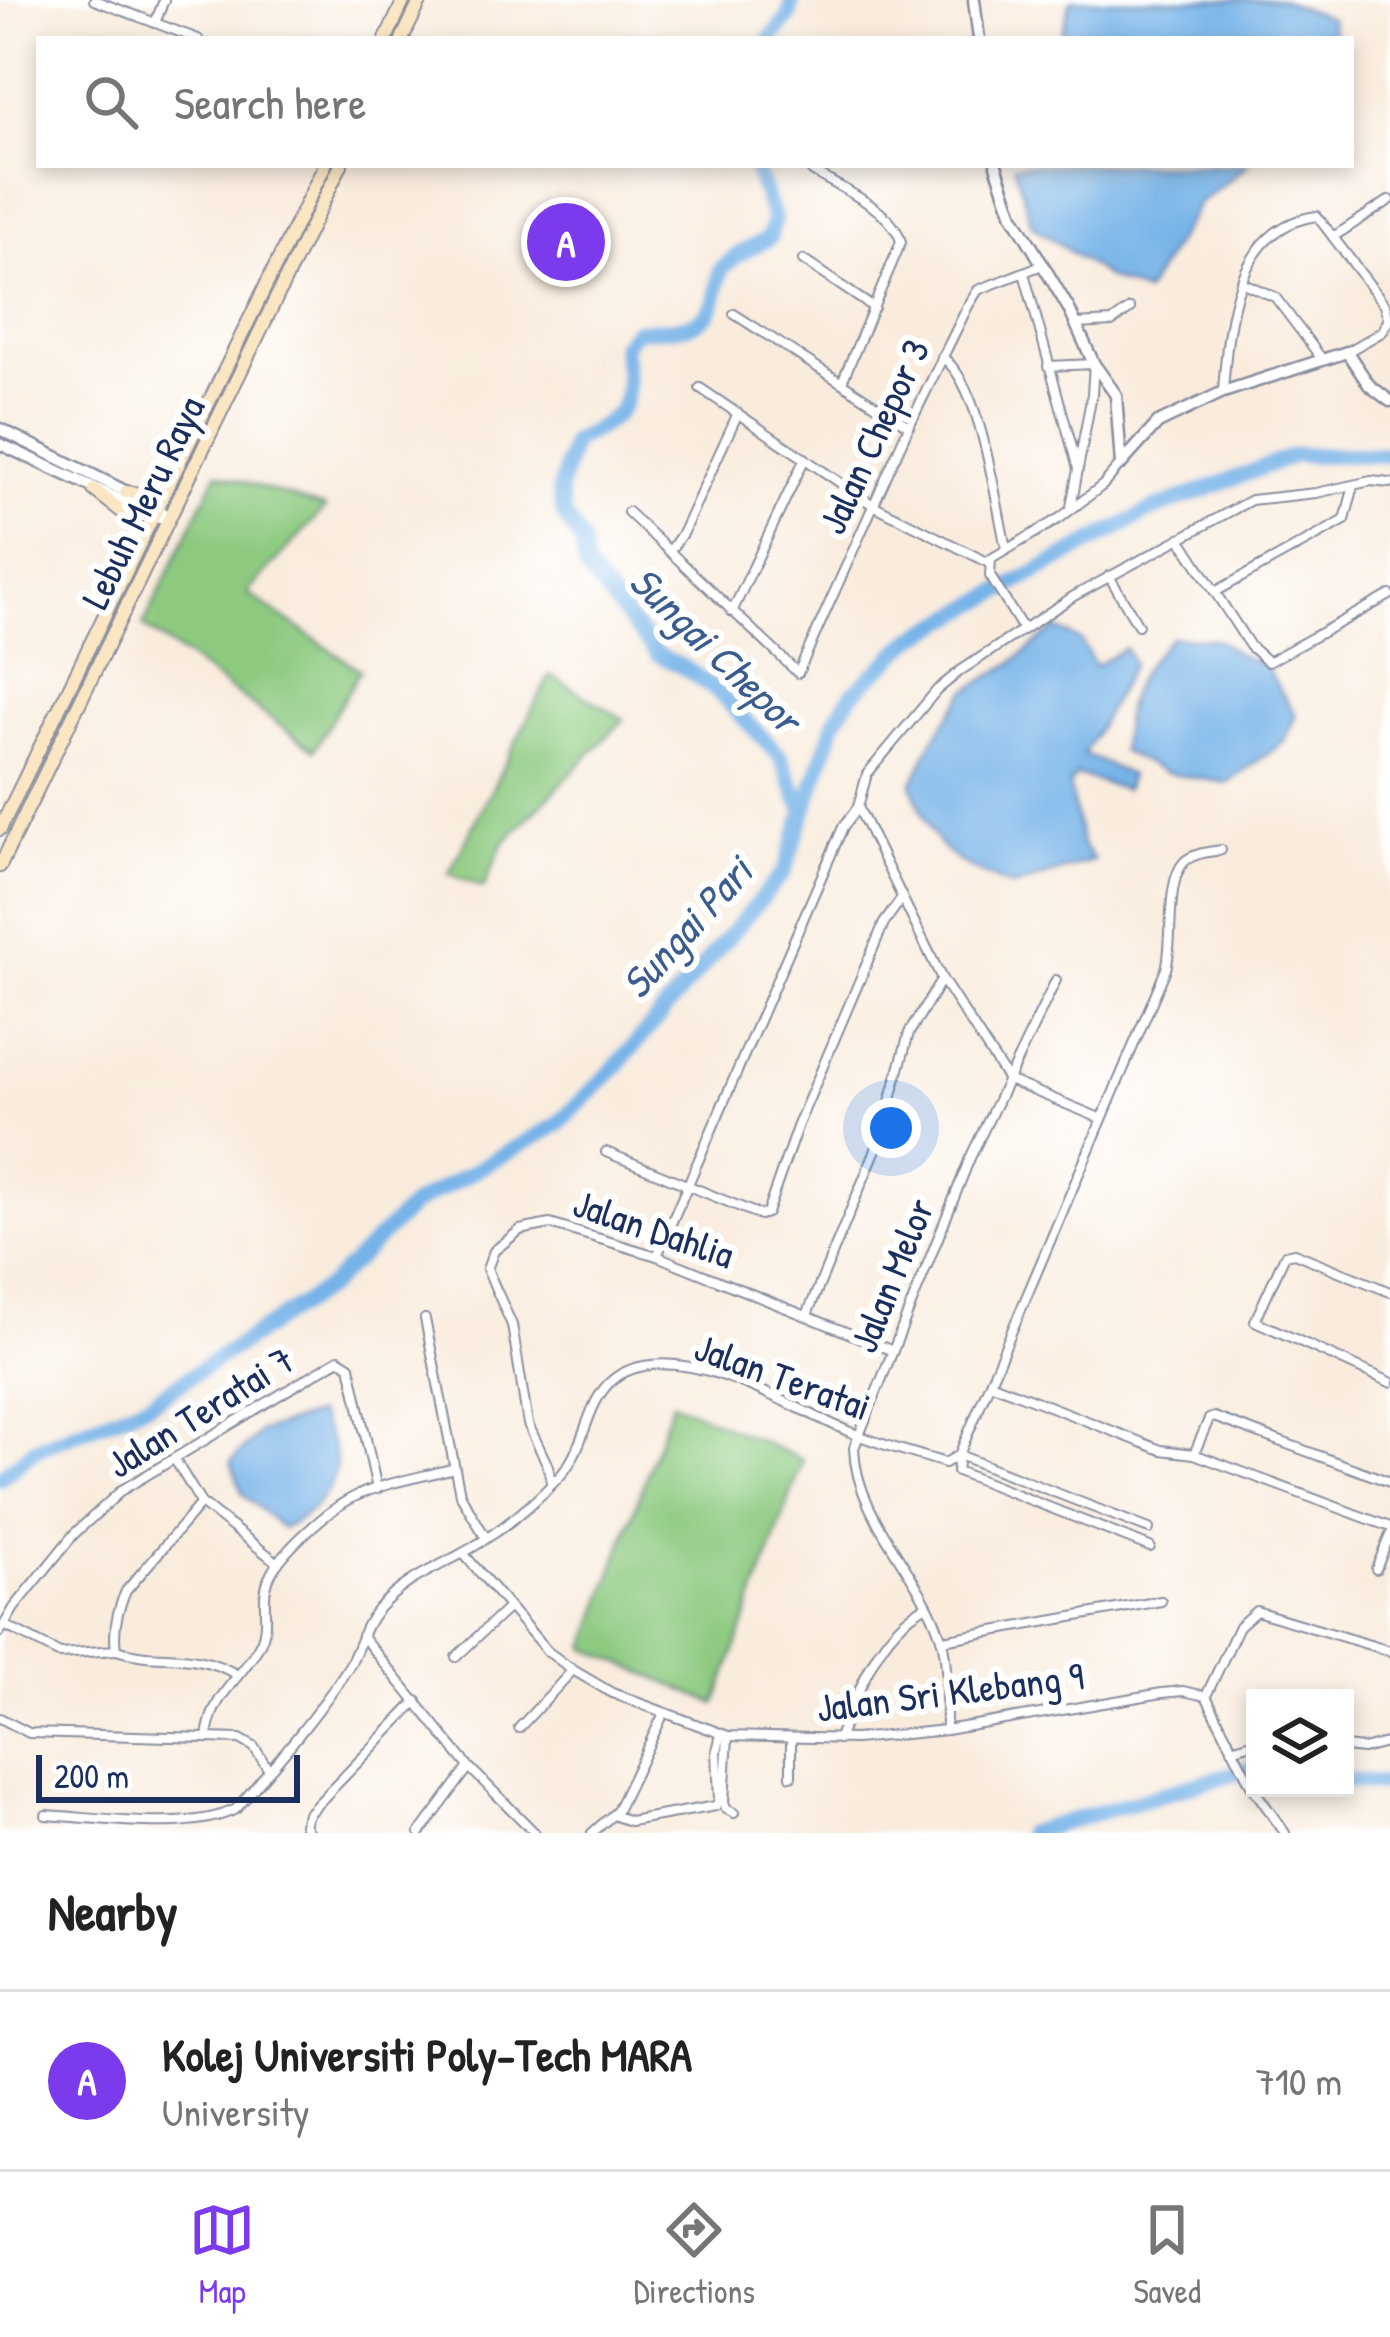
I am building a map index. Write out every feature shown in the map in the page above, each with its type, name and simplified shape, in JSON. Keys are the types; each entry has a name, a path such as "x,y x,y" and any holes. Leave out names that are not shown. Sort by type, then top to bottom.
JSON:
{"main road":[{"path":"387,36 404,0"},
{"path":"403,36 421,0"},
{"name":"Lebuh Meru Raya","path":"0,829 324,168"},
{"name":"Lebuh Meru Raya","path":"0,866 340,168"},
{"path":"126,492 148,495 157,491 178,463"},
{"path":"94,490 134,520 135,551"}],"street":[{"path":"94,0 190,36"},
{"path":"154,23 164,0"},
{"path":"974,0 979,36"},
{"path":"997,168 1013,215 1077,324 1094,364 1116,395 1121,464"},
{"path":"812,171 898,230 899,252 842,382"},
{"path":"1333,237 1390,200"},
{"path":"989,563 1103,485 1158,423 1222,392 1347,352 1382,332 1389,320 1385,305 1317,215 1299,218 1263,242 1241,282 1229,313 1222,392"},
{"path":"802,260 874,308"},
{"name":"Jalan Chepor 3","path":"732,613 798,673 909,425 975,294 1042,265"},
{"path":"1024,273 1078,469"},
{"path":"1241,282 1275,297 1322,359"},
{"path":"1077,324 1112,322 1130,309"},
{"path":"734,314 909,425"},
{"path":"1347,352 1369,385 1390,401"},
{"path":"942,357 970,393 1006,548"},
{"path":"1048,366 1094,364"},
{"path":"1070,510 1094,364"},
{"path":"700,388 874,505 989,563"},
{"path":"670,550 683,532 738,413"},
{"path":"0,429 126,492 154,512"},
{"path":"0,444 94,490 168,519"},
{"path":"628,512 732,613 805,458"},
{"path":"657,1256 843,827 858,808 867,773 937,690 1109,576 1251,500 1371,481 1390,483"},
{"path":"1215,592 1345,520 1354,485"},
{"path":"1180,538 1250,646 1268,662 1390,595"},
{"path":"989,563 990,576 1023,629"},
{"path":"1109,576 1138,626"},
{"path":"858,808 942,979 1007,1079 1102,1119"},
{"path":"1150,1546 957,1471 959,1455 1166,969 1174,884 1183,863 1198,854 1221,850"},
{"path":"606,1152 760,1216 766,1213 800,1119 884,923 902,898"},
{"path":"807,1315 879,1142 909,1033 942,979"},
{"name":"Jalan Melor","path":"856,1435 970,1158 1056,980"},
{"name":"Jalan Dahlia","path":"551,1484 548,1466 528,1424 512,1325 487,1269 488,1261 520,1230 550,1224 657,1256 893,1351"},
{"path":"1390,1292 1294,1253 1285,1255 1256,1324 1390,1382"},
{"path":"425,1318 462,1500 486,1538"},
{"name":"Jalan Teratai 7","path":"2,1628 74,1534 122,1490 337,1360 344,1359 350,1366 376,1489"},
{"name":"Jalan Teratai","path":"46,1815 213,1820 236,1809 350,1663 374,1614 419,1573 486,1538 551,1484 574,1458 589,1411 605,1383 646,1365 697,1370 742,1384 856,1435 945,1463 959,1455 1149,1529"},
{"path":"990,1383 1158,1449 1194,1454 1390,1531 1376,1569"},
{"path":"1194,1454 1208,1420 1214,1417 1390,1482"},
{"path":"856,1435 854,1466 865,1501 916,1579 943,1640 946,1730"},
{"path":"175,1460 201,1503 278,1563"},
{"path":"207,1738 213,1708 260,1646 266,1583 278,1563 354,1497 454,1468"},
{"path":"116,1650 118,1608 126,1591 201,1503"},
{"name":"Jalan Sri Klebang 9","path":"463,1553 548,1651 573,1670 612,1693 724,1735 838,1739 946,1730 1162,1693 1206,1696"},
{"path":"943,1640 1161,1601"},
{"path":"838,1739 884,1639 906,1616 927,1605"},
{"path":"456,1658 508,1608"},
{"path":"1285,1833 1251,1785 1206,1696 1239,1626 1256,1612 1390,1651"},
{"path":"2,1628 60,1654 116,1650 197,1658 236,1674"},
{"path":"361,1636 469,1767 535,1833"},
{"path":"519,1728 573,1670"},
{"path":"309,1833 304,1823 308,1814 417,1701"},
{"path":"592,1833 614,1815 664,1713"},
{"path":"0,1718 29,1733 241,1739 254,1747 269,1770"},
{"path":"614,1815 631,1821 716,1806 724,1735"},
{"path":"724,1735 724,1802 725,1809 734,1814"},
{"path":"790,1739 791,1776"},
{"path":"1354,1748 1390,1742"},
{"path":"1232,1749 1246,1745"},
{"path":"420,1833 469,1767"}],"green space":[{"path":"217,473 325,508 247,593 360,670 314,750 143,626"},
{"path":"550,675 624,719 503,844 483,888 449,873"},
{"path":"672,1402 803,1460 716,1704 586,1648"}],"water":[{"path":"1071,0 1282,0 1331,19 1333,36 1061,36"},
{"path":"1015,168 1244,168 1199,203 1145,293 1109,279 1032,225"},
{"path":"1055,628 1081,641 1095,666 1125,648 1133,663 1084,754 1130,775 1125,790 1077,775 1069,785 1082,845 1094,860 1013,887 946,851 928,826 912,784 933,740 966,691 1012,663"},
{"path":"1171,637 1216,639 1264,665 1296,715 1284,742 1227,783 1166,773 1121,751 1133,688"},
{"path":"317,1414 331,1442 335,1471 315,1506 282,1528 243,1494 231,1462 261,1431"}],"waterway":[{"name":"Sungai Chepor","path":"773,36 789,17 792,0"},
{"name":"Sungai Chepor","path":"755,168 774,220 769,238 721,269 715,299 703,318 682,326 636,330 623,345 627,381 623,405 606,423 573,442 559,491 564,515 582,543 585,567 657,654 719,693 780,756 804,811"},
{"name":"Sungai Pari","path":"0,1478 35,1449 149,1403 327,1288 414,1204 557,1125 613,1070 784,872 836,719 852,694 914,638 1150,511 1295,455 1390,455"},
{"path":"1028,1833 1246,1770"},
{"path":"1354,1781 1390,1785"}],"place":[{"name":"Kolej Universiti Poly-Tech MARA","path":"566,242"}]}
